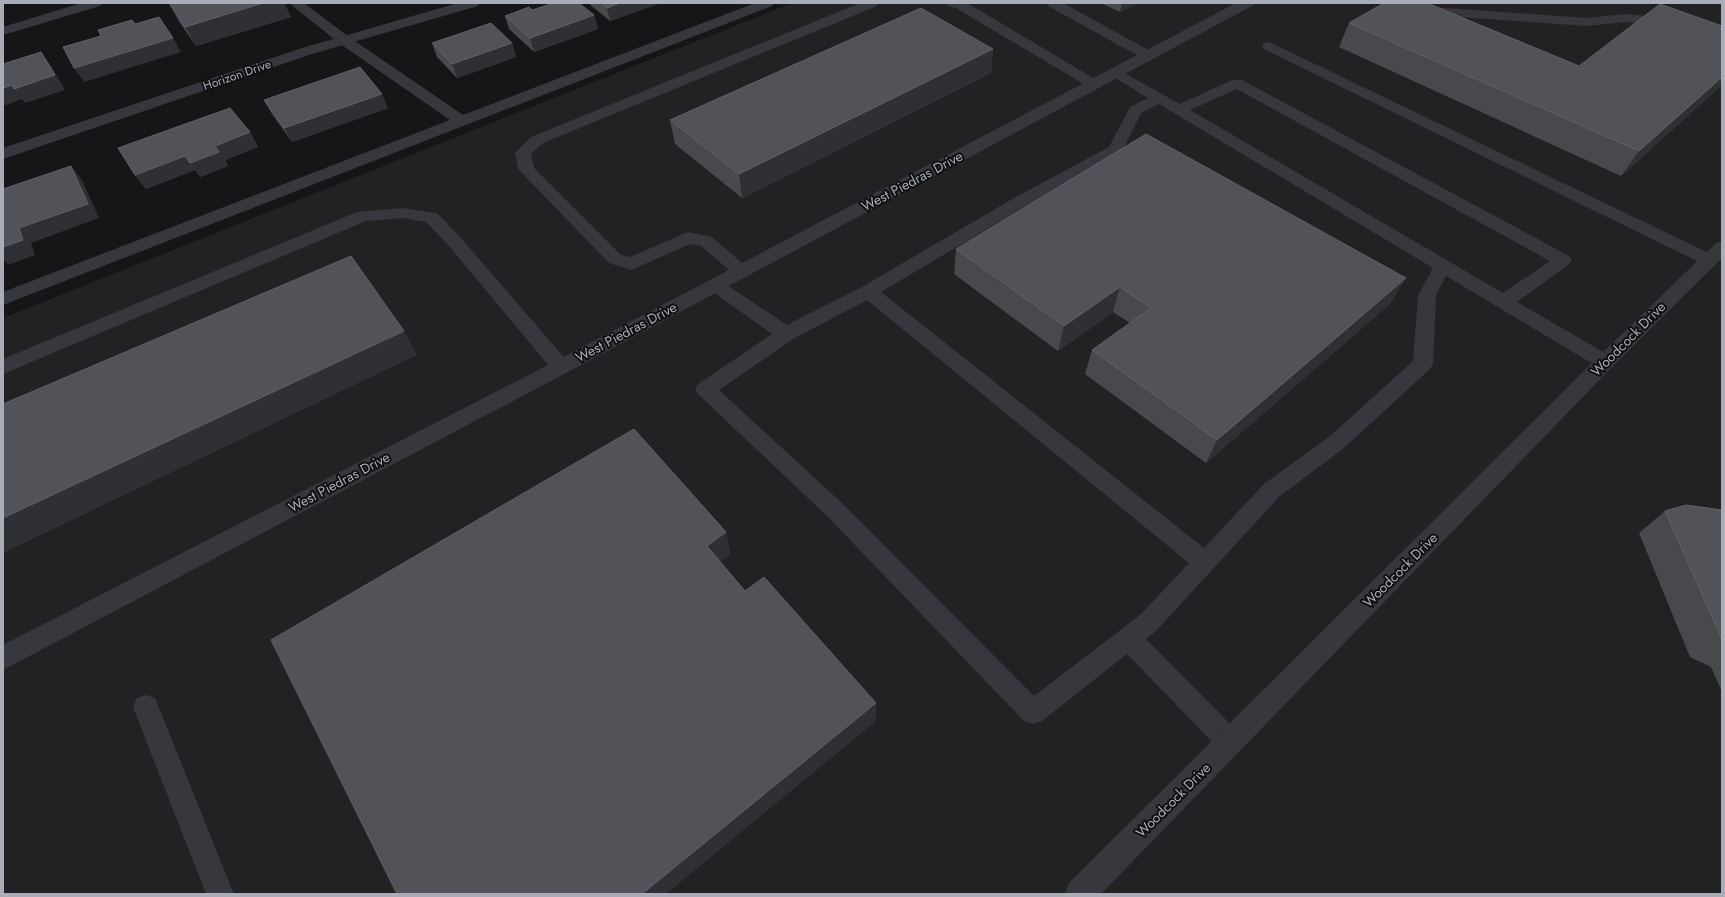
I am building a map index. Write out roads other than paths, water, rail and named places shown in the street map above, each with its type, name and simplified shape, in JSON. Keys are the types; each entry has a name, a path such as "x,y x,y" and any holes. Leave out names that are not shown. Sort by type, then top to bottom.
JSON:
{"street":[{"name":"Horizon Drive","path":"3,154 344,40 472,3"},
{"name":"West Piedras Drive","path":"3,658 716,285 1247,3"},
{"name":"Woodcock Drive","path":"1080,894 1605,362 1716,253"}],"lane":[{"path":"3,31 95,3"},
{"path":"296,3 344,40 462,122"},
{"path":"3,298 768,3"},
{"path":"741,271 706,241 688,238 631,264 615,259 526,169 524,153 538,140 872,3"},
{"path":"954,3 960,5 1095,85"},
{"path":"1053,3 1149,56"},
{"path":"1395,3 1433,11 1587,22 1625,18 1669,22 1722,35"},
{"path":"1270,46 1716,253"},
{"path":"1117,73 1605,362"},
{"path":"1178,110 1237,83 1563,260 1504,302"},
{"path":"1159,98 1135,110 1116,150 1020,202 868,291 786,334 705,389 836,511 1033,712 1148,623 1272,490 1337,442 1423,364 1427,295 1442,266"},
{"path":"3,367 363,216 402,213 431,217 455,242 561,366"},
{"path":"716,285 786,334"},
{"path":"868,291 1205,562"},
{"path":"1129,639 1230,742"},
{"path":"146,707 220,894"}]}
